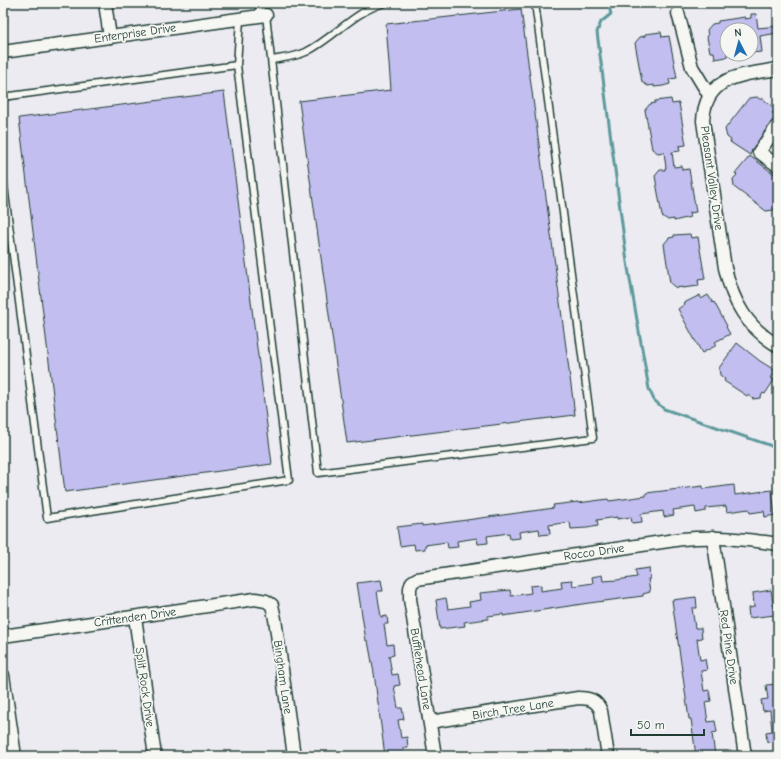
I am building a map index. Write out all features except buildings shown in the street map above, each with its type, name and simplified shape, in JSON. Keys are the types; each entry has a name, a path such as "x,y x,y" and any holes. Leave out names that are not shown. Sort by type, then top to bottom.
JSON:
{"street":[{"path":"105,3 110,37"},
{"name":"Enterprise Drive","path":"3,52 240,19 262,11"},
{"path":"678,13 692,67 709,95 720,84 734,77 778,69"},
{"name":"Pleasant Valley Drive","path":"709,95 704,111 703,121 729,287 737,304 750,323 767,339 776,345"},
{"path":"778,125 759,152 778,166"},
{"name":"Rocco Drive","path":"412,582 417,579 682,539 713,537 736,538 778,544"},
{"name":"Red Pine Drive","path":"713,537 745,756"},
{"name":"Bufflehead Lane","path":"412,582 410,588 410,598 435,756"},
{"name":"Crittenden Drive","path":"3,636 255,599 266,601"},
{"name":"Bingham Lane","path":"266,601 272,605 275,619 294,756"},
{"name":"Split Rock Drive","path":"135,617 155,756"},
{"path":"3,675 15,756"},
{"name":"Birch Tree Lane","path":"430,722 578,698 592,699 600,706 608,756"}],"lane":[{"path":"272,60 304,53 318,45 349,20 374,6 385,3"},
{"path":"262,11 272,60 318,473 593,438 535,3"},
{"path":"3,178 47,518 289,480 237,65 240,19"},
{"path":"3,97 237,65"}],"waterway":[{"path":"608,3 611,14 601,22 597,32 627,262 649,389 654,400 664,409 769,445 778,450"}]}
